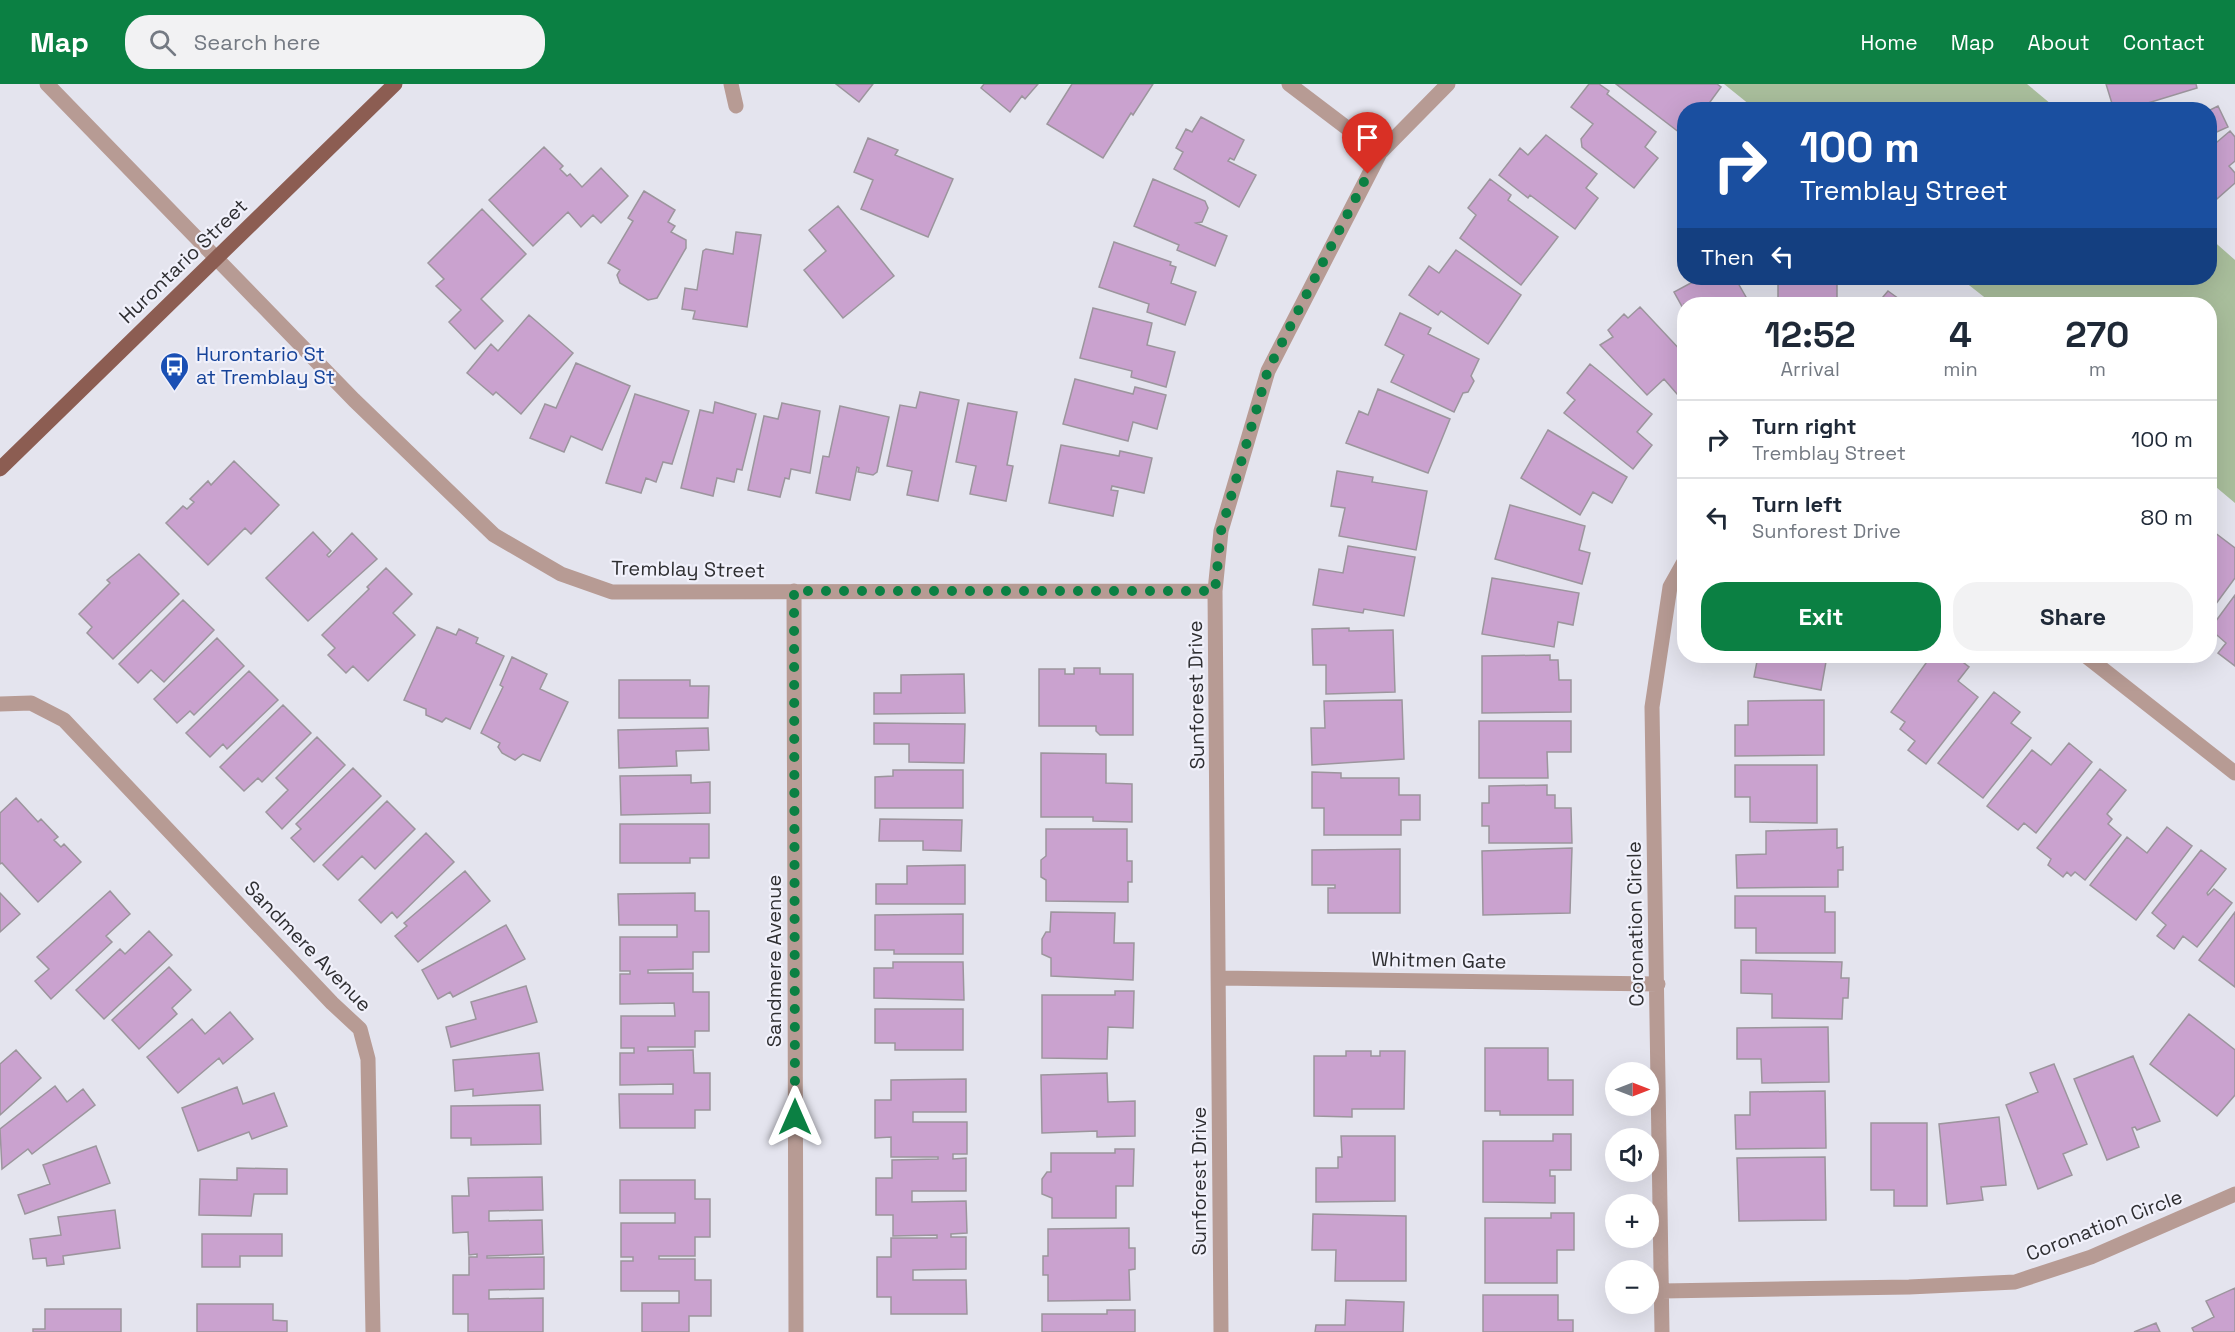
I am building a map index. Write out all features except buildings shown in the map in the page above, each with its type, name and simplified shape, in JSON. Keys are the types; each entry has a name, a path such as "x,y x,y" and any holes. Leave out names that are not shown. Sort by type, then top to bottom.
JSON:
{"main road":[{"name":"Hurontario Street","path":"0,469 395,84"}],"street":[{"name":"Tremblay Street","path":"47,84 354,400 494,535 561,574 612,592 1215,591"},
{"path":"731,84 736,106"},
{"path":"1289,84 1380,153"},
{"name":"Sunforest Drive","path":"1221,1332 1220,978 1215,591 1221,531 1268,370 1380,153 1449,84"},
{"name":"Coronation Circle","path":"1662,1332 1652,707 1670,587 1677,574"},
{"name":"Sandmere Avenue","path":"794,591 795,1332"},
{"path":"2095,663 2235,773"},
{"name":"Sandmere Avenue","path":"0,704 31,703 64,720 332,1003 360,1029 368,1059 373,1332"},
{"name":"Whitmen Gate","path":"1220,978 1658,984"},
{"name":"Coronation Circle","path":"1662,1291 1910,1287 2014,1282 2091,1257 2235,1194"}],"green space":[{"path":"1724,84 2027,84 2049,102 1746,102"},
{"path":"2217,244 2235,260 2235,503 2217,488 2217,297 1984,297 1969,285 2217,285"}],"place":[{"name":"Hurontario St at Tremblay St","path":"175,392"}],"route":[{"path":"795,1117 794,591 1215,591 1221,531 1268,370 1368,174"}]}
